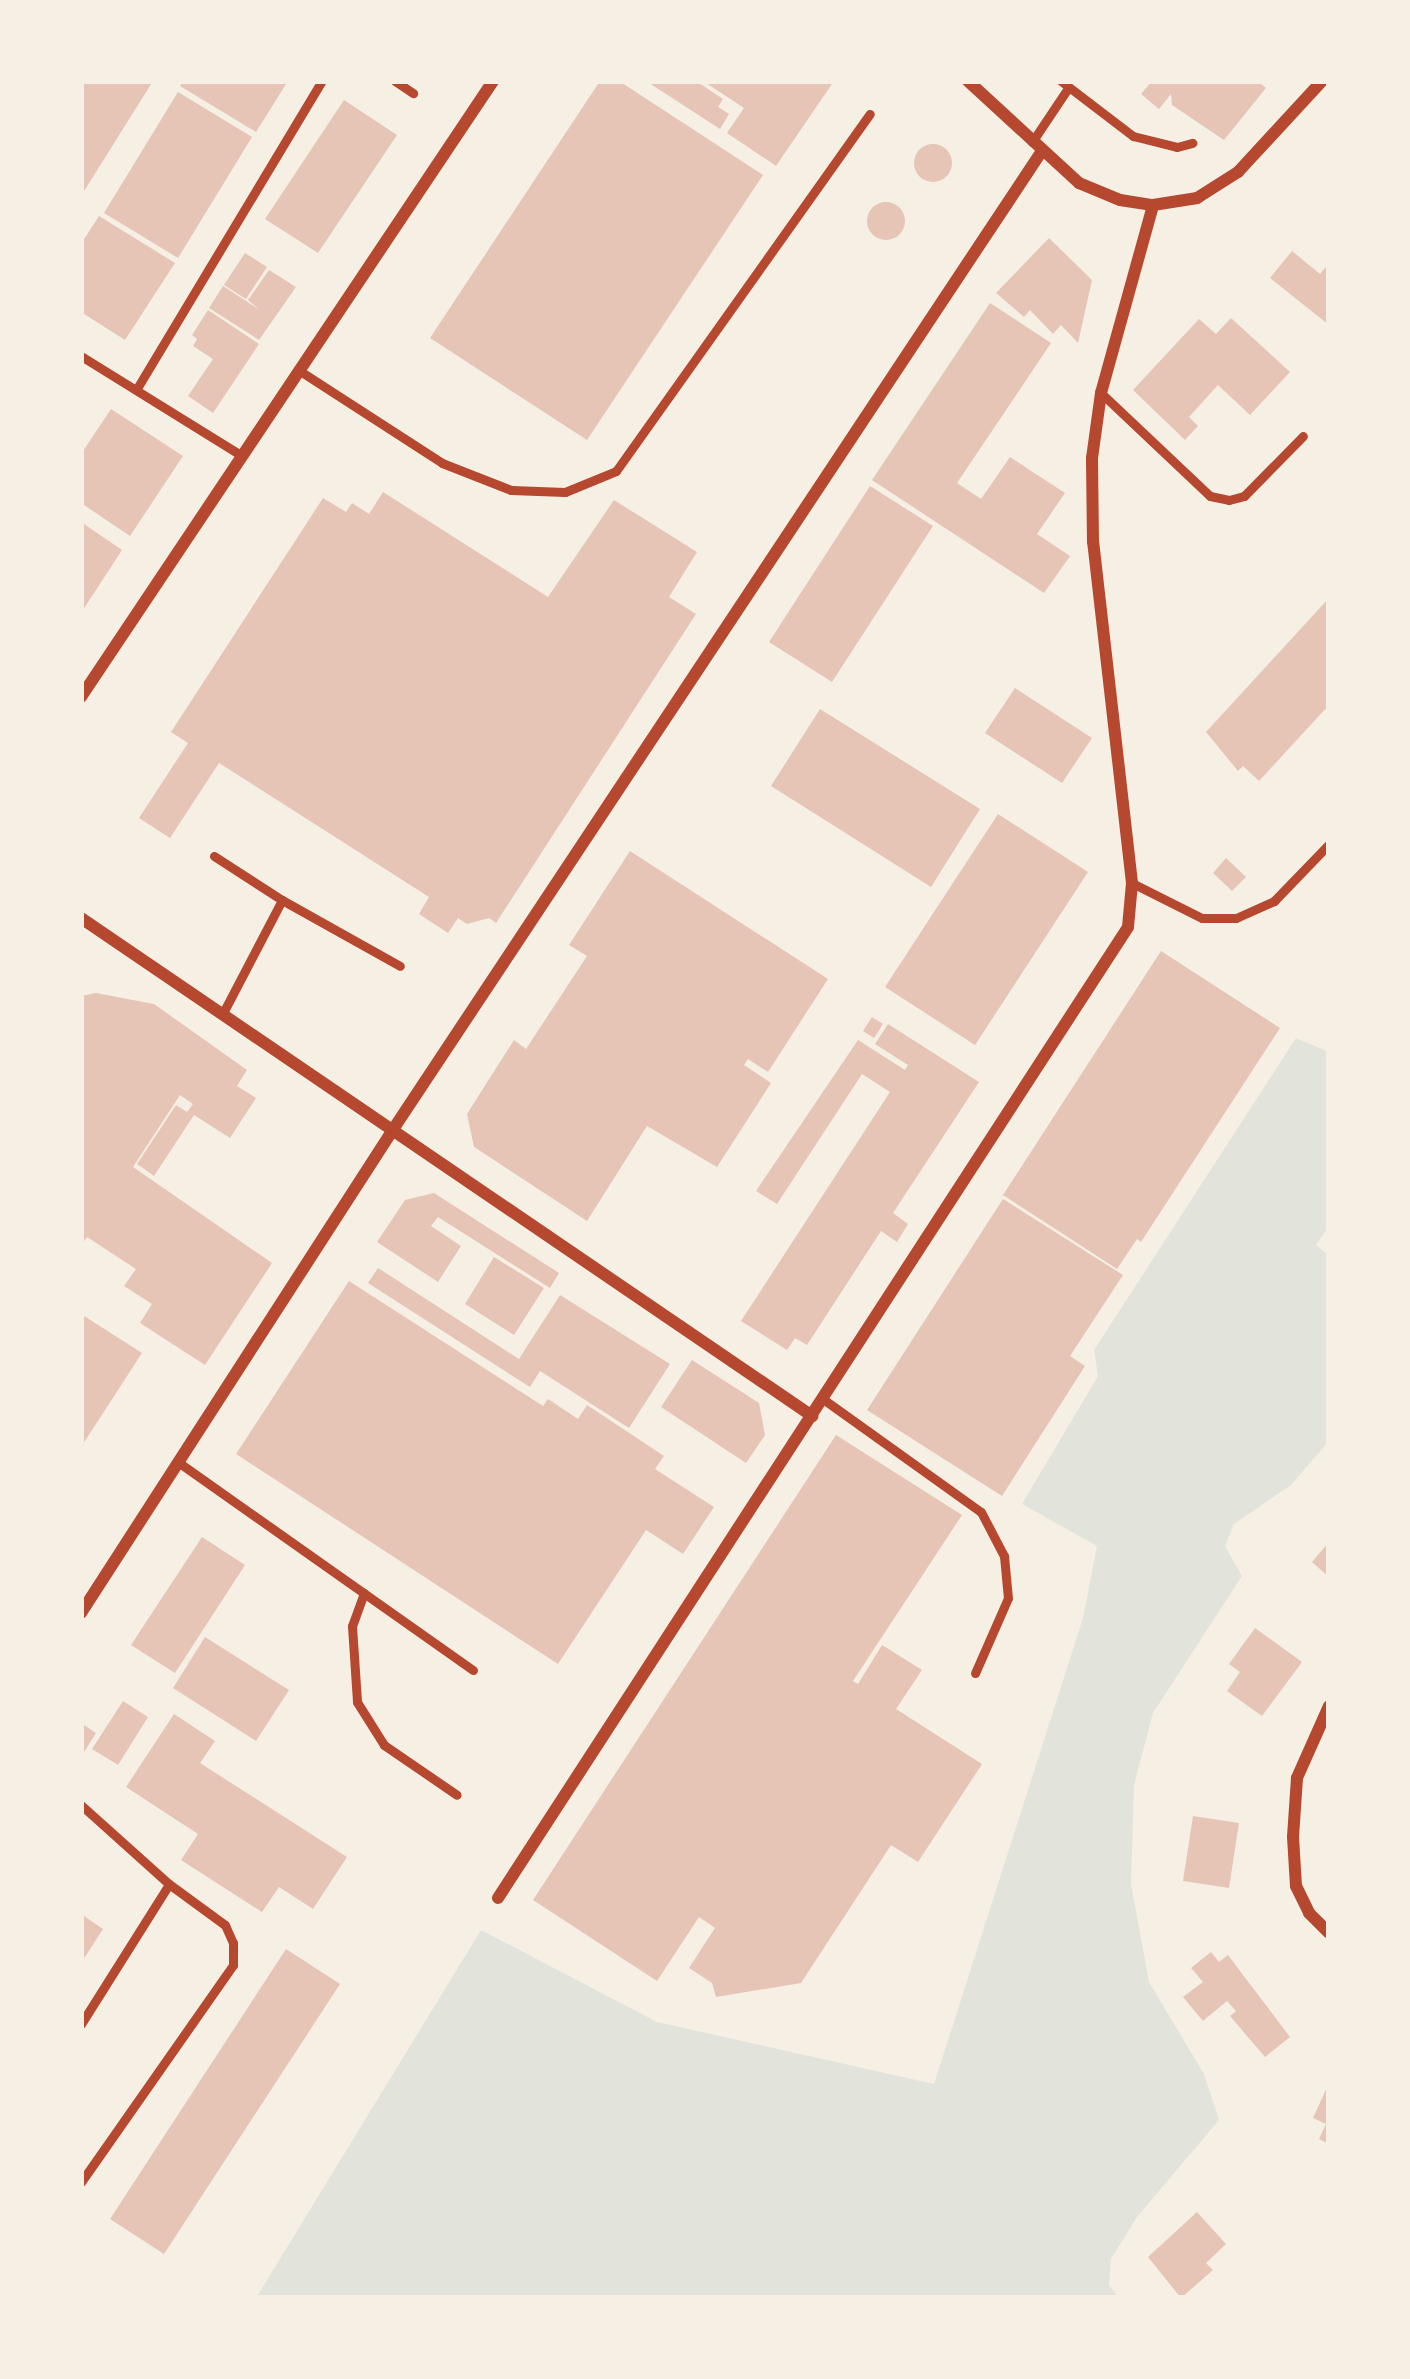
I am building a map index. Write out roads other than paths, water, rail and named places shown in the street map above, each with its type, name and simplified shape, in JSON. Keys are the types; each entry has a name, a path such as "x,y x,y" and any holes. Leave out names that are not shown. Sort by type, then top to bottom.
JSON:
{"street":[{"path":"81,697 493,81"},
{"path":"968,81 1079,182 1120,200 1153,205 1198,198 1238,172 1322,81"},
{"path":"81,1612 1037,147"},
{"path":"498,1898 1128,928 1132,883 1093,542 1091,458 1101,393 1153,205"},
{"path":"81,917 812,1416"},
{"path":"1329,1706 1297,1778 1293,1837 1296,1886 1309,1913 1329,1934"}],"lane":[{"path":"136,390 322,81"},
{"path":"395,81 413,93"},
{"path":"1037,147 1065,84 1133,136 1177,147 1192,142"},
{"path":"299,371 442,463 512,490 565,492 616,471 870,114"},
{"path":"81,356 242,456"},
{"path":"1101,393 1210,496 1228,500 1244,496 1303,436"},
{"path":"1132,883 1202,918 1236,918 1274,901 1329,844"},
{"path":"214,856 400,966"},
{"path":"223,1013 282,900"},
{"path":"823,1399 981,1512 1004,1556 1008,1598 975,1673"},
{"path":"178,1462 473,1670"},
{"path":"364,1593 352,1627 357,1702 384,1745 457,1795"},
{"path":"81,1804 169,1884 225,1925 233,1943 233,1965 81,2182"},
{"path":"81,2024 169,1884"}]}
